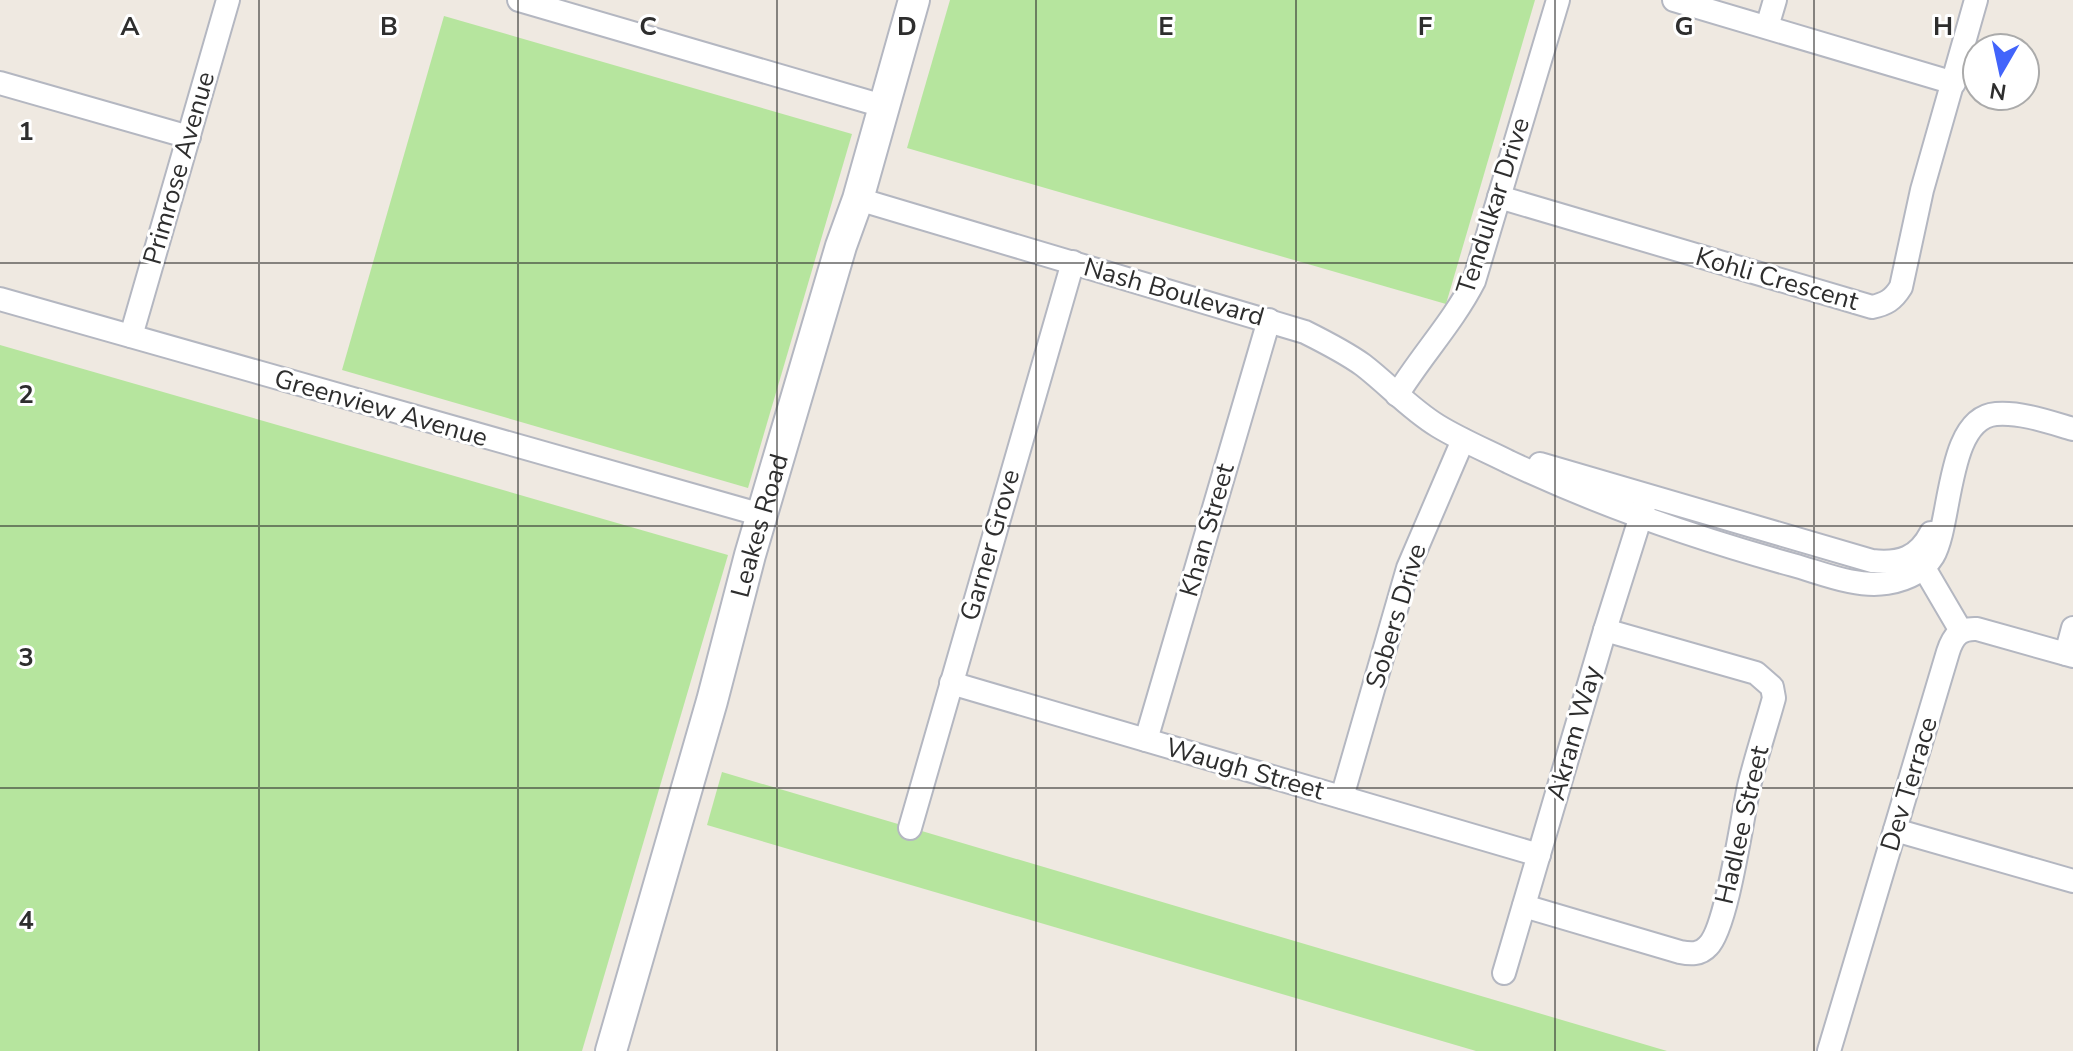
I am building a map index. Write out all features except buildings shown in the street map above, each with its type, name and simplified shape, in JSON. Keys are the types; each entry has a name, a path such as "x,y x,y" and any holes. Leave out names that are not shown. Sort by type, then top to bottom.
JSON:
{"street":[{"name":"Primrose Avenue","path":"131,336 228,0"},
{"path":"519,0 883,106"},
{"name":"Leakes Road","path":"611,1051 762,515 841,246 858,199 914,0"},
{"name":"Tendulkar Drive","path":"1397,395 1468,292 1558,0"},
{"path":"1674,0 1954,83"},
{"path":"1767,27 1775,0"},
{"name":"Kohli Crescent","path":"1499,197 1872,307 1885,305 1895,298 1901,287 1922,190 1976,0"},
{"path":"0,83 189,137"},
{"name":"Nash Boulevard","path":"858,199 1305,332 1362,364 1438,426 1463,440 1549,481 1640,517 1738,550 1844,580 1883,584 1912,575 1919,560 1890,563 1850,556 1463,440"},
{"name":"Garner Grove","path":"910,828 1073,262"},
{"name":"Greenview Avenue","path":"0,299 762,515"},
{"name":"Khan Street","path":"1146,740 1269,320"},
{"path":"2073,429 1993,414 1982,419 1962,443 1938,545 1919,560 1961,631 1988,631 2069,655 2073,628"},
{"name":"Sobers Drive","path":"1342,797 1408,568 1463,440"},
{"name":"Akram Way","path":"1504,973 1648,495"},
{"name":"Hadlee Street","path":"1524,906 1692,954 1706,949 1716,933 1731,879 1749,785 1774,698 1772,687 1756,673 1605,630"},
{"name":"Dev Terrace","path":"1829,1051 1948,652 1961,631"},
{"name":"Waugh Street","path":"951,683 1539,855"},
{"path":"1895,830 2073,881"}],"green space":[{"path":"950,0 1535,0 1446,304 907,148"},
{"path":"444,16 852,134 748,488 342,370"},
{"path":"0,345 728,555 582,1051 0,1051"},
{"path":"722,772 1667,1051 1476,1051 707,825"}]}
